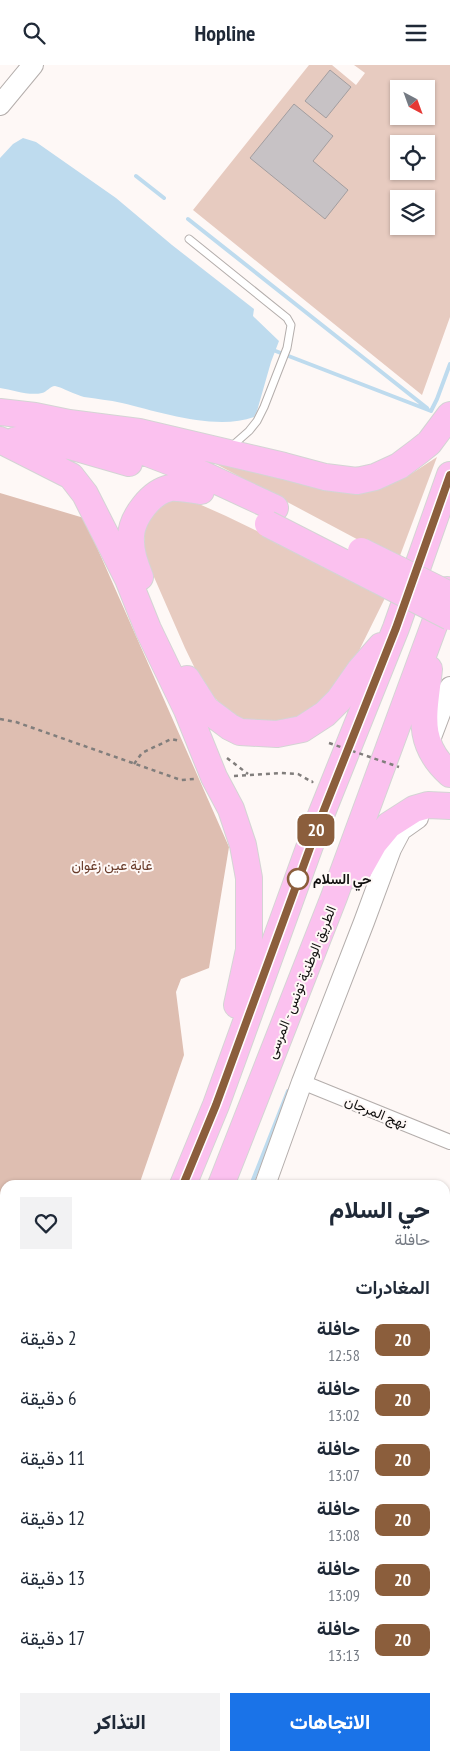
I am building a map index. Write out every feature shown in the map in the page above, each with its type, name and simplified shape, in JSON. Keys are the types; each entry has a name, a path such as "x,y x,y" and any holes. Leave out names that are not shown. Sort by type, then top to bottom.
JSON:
{"highway":[{"path":"0,412 139,432 226,451 325,477 356,481 375,477 399,466 429,443 450,415"},
{"path":"69,423 202,474 442,622 422,721 428,745 439,763 450,774"},
{"path":"0,439 70,446 127,462 271,516 450,595"},
{"path":"0,439 71,476 85,494 128,579 148,629 187,710 214,777 231,809 242,845 249,878 249,950 224,1056 216,1105"},
{"path":"186,1180 216,1105 322,815 396,628 450,475"},
{"path":"201,491 171,488 159,493 146,503 132,530 132,551 136,568 156,616 190,686 206,709 230,727 240,732 277,734 302,729 313,723 339,700 360,671 396,628"},
{"name":"الطريق الوطنية تونس - المرسى","path":"223,1180 334,897 393,733 442,622 450,581"},
{"path":"334,897 344,890 358,872 374,843 389,825 414,809 428,805 450,807"}],"street":[{"path":"0,105 32,65"},
{"path":"428,745 450,687"},
{"path":"267,1180 390,849 402,830 415,820 450,807"},
{"name":"نهج المرجان","path":"302,1082 450,1142"}],"lane":[{"path":"189,239 287,318 292,325 287,348 257,421 249,431 226,451"}],"path":[{"path":"0,719 16,722 181,780 280,773 298,774 312,783 315,779"},
{"path":"330,743 399,767"}],"shaded area":[{"path":"309,65 332,65 356,85 365,73 354,65 450,65 450,317 422,395 193,210"},
{"path":"437,457 398,561 214,463 355,488 387,486"},
{"path":"170,498 190,500 226,516 286,545 385,598 350,669 331,696 293,723 257,723 236,717 202,683 147,561 144,545 146,521"}],"green space":[{"name":"غابة عين زغوان","path":"0,493 84,518 229,847 209,968 181,979 176,992 184,1055 141,1180 0,1180"}],"water":[{"path":"23,138 36,142 116,198 172,245 254,309 253,316 279,341 254,417 239,421 223,422 188,419 117,402 84,397 55,386 37,394 0,388 0,158 13,144"}],"building":[{"path":"330,70 351,87 326,118 305,101"},
{"path":"294,104 333,136 313,161 348,190 325,219 250,158"}],"waterway":[{"path":"136,176 164,198"},
{"path":"188,219 427,408"},
{"path":"273,350 431,411"},
{"path":"431,411 450,364"},
{"path":"253,1180 288,1091"}],"bus line":[{"name":"20","path":"185,1180 216,1105 322,815 396,628 450,475"}],"place":[{"name":"حي السلام","path":"298,879"}]}
